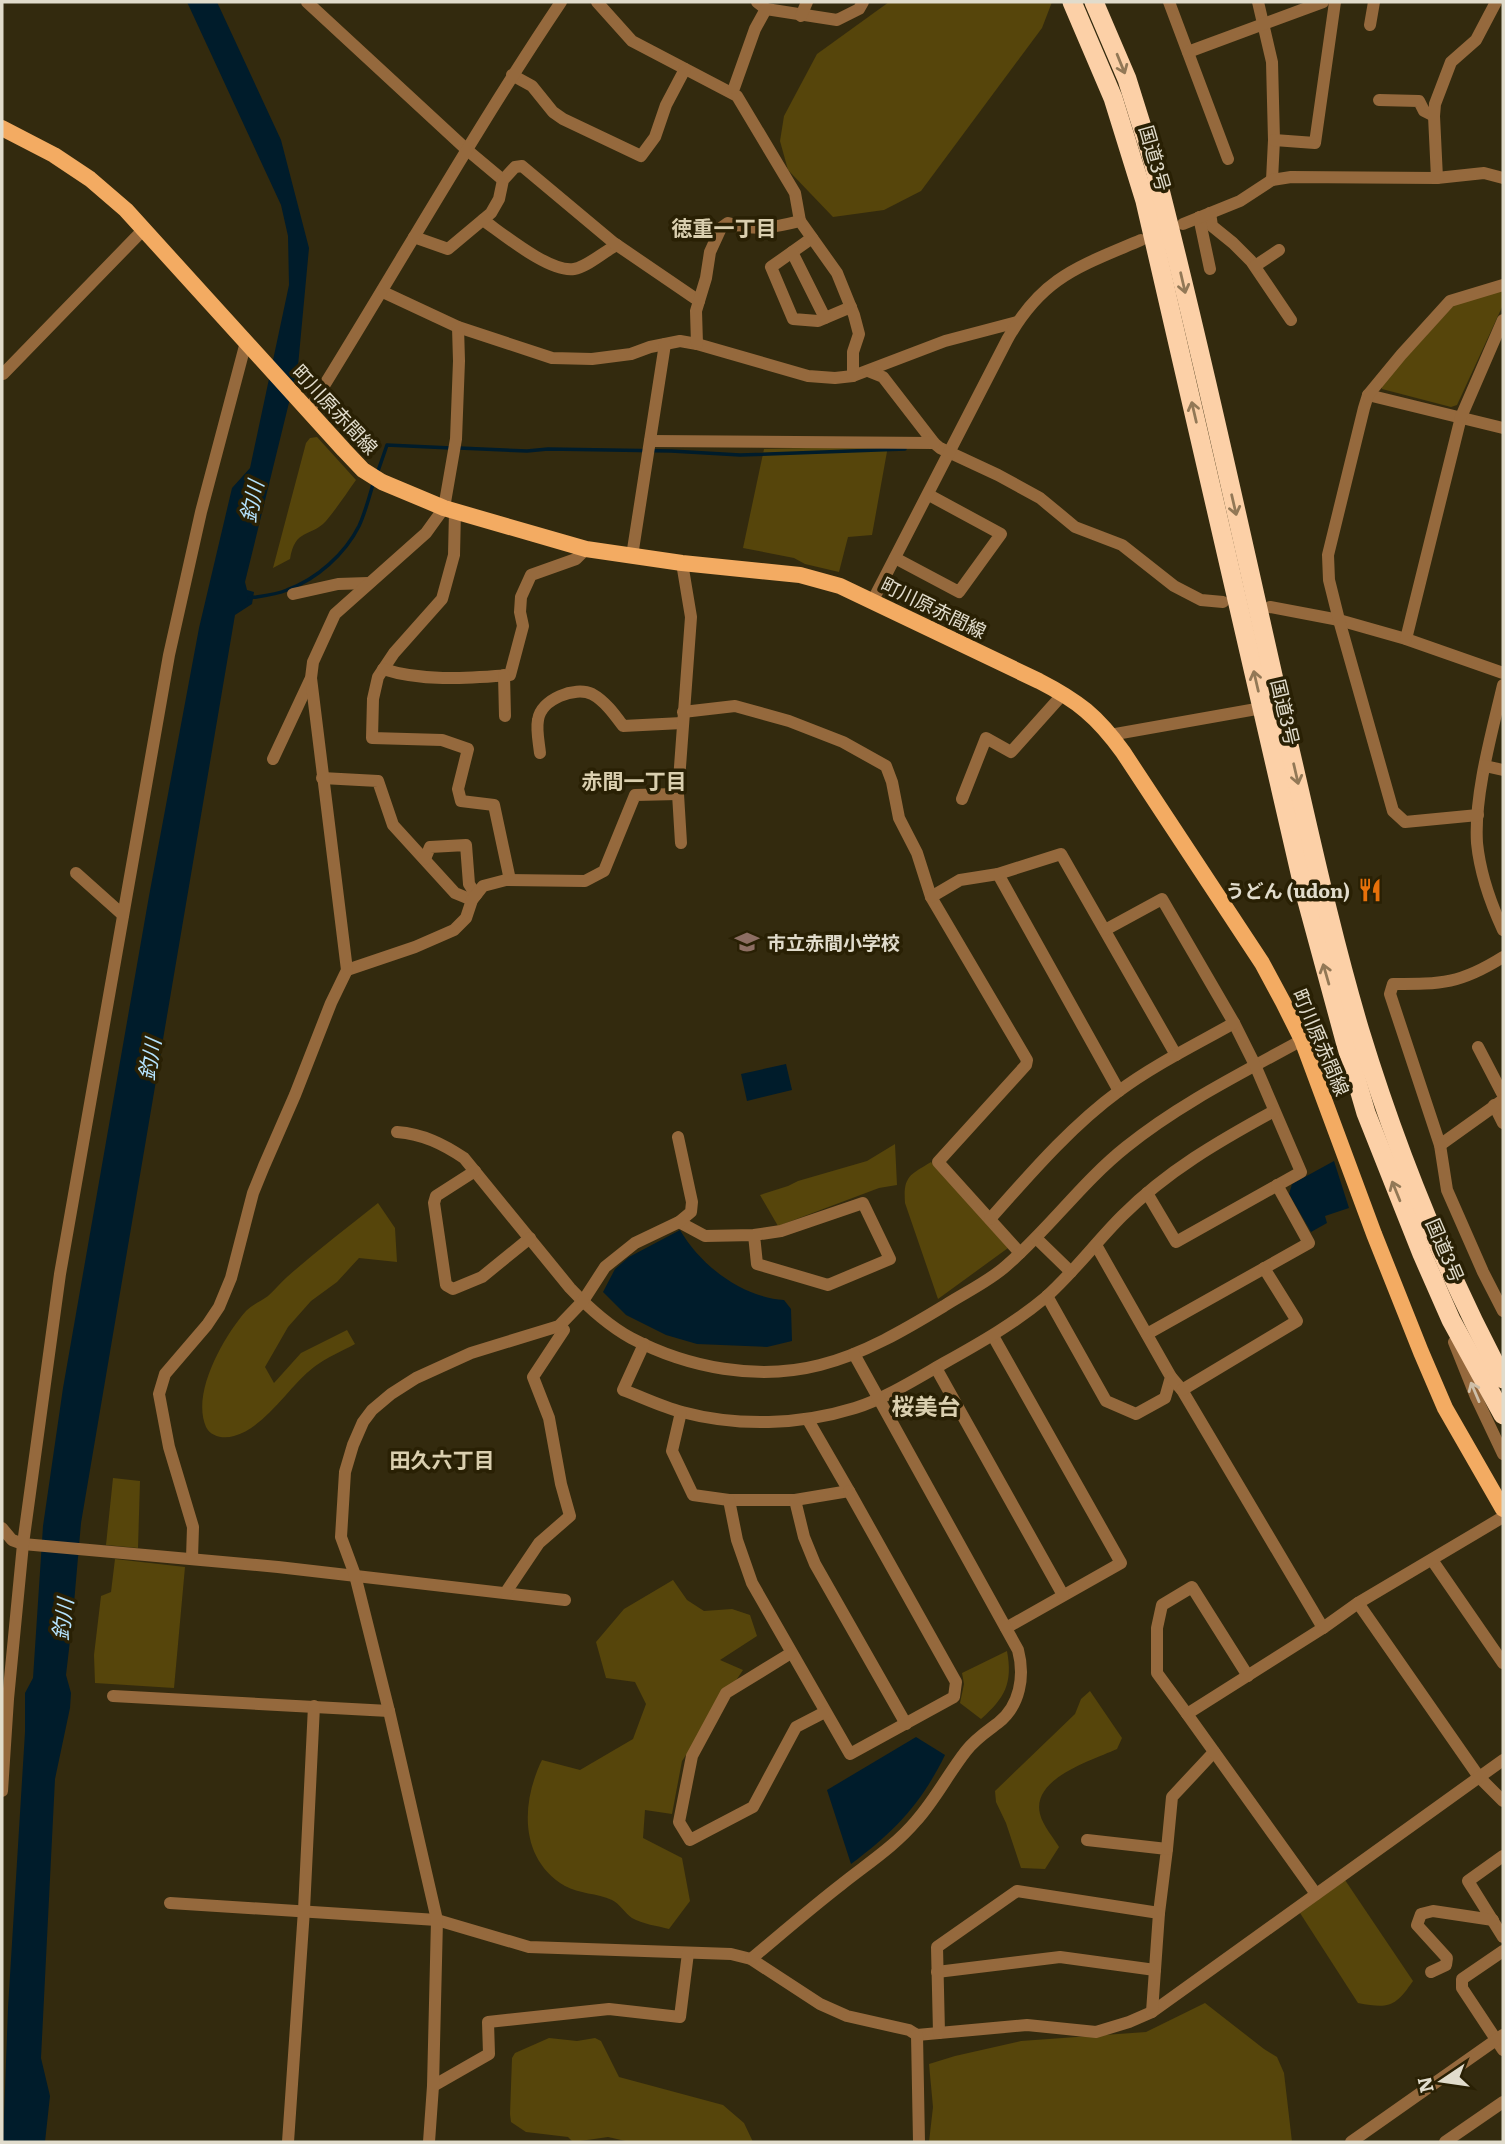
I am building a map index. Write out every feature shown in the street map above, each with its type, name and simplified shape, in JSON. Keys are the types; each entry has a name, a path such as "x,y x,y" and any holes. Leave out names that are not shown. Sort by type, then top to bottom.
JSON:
{"highway":[{"name":"国道3号","path":"1072,2 1113,98 1139,180 1304,890 1366,1113 1451,1320 1503,1415"},
{"name":"国道3号","path":"1094,2 1127,79 1153,162 1319,874 1360,1032 1412,1184 1468,1312 1503,1379"}],"main road":[{"name":"町川原赤間線","path":"2,128 54,155 90,179 126,210 363,470 382,482 449,509 586,549 682,563 800,575 840,586 1063,694 1086,709 1110,735 1262,963 1302,1040 1374,1234 1445,1408 1503,1509"}],"street":[{"path":"307,2 503,180"},
{"path":"309,412 466,149 561,2"},
{"path":"597,2 632,41 737,96 795,193 800,221 837,273 859,334 853,352 853,376"},
{"path":"802,16 807,2"},
{"path":"734,88 761,6 802,16 837,20 859,9 863,2"},
{"path":"1170,2 1228,159"},
{"path":"1258,2 1272,62 1272,180"},
{"path":"1188,52 1323,2"},
{"path":"1274,140 1315,143 1335,2"},
{"path":"1370,25 1374,2"},
{"path":"1437,178 1434,116 1436,104 1451,62 1476,40 1496,2"},
{"path":"512,75 532,86 553,112 563,119 641,156 655,137 666,105 685,69"},
{"path":"1379,100 1419,101 1424,111 1434,116"},
{"path":"414,237 448,249 491,213 499,199 503,180 515,167 522,166 617,245 699,301"},
{"path":"1183,223 1240,201 1272,180 1291,177 1437,178 1484,173 1503,178"},
{"path":"1204,215 1212,226 1255,266 1291,320"},
{"path":"1204,215 1210,269"},
{"path":"483,220 538,258 571,270 587,265 598,255 617,245"},
{"path":"697,344 696,311 710,252 721,228 728,223 748,229 771,228 800,221"},
{"path":"3,374 144,229"},
{"path":"812,238 771,267 793,319 818,321 851,307"},
{"path":"873,600 1017,322 1044,290 1075,268 1141,240"},
{"path":"1255,266 1279,250"},
{"path":"792,252 825,318"},
{"path":"1478,815 1405,822 1393,811 1339,620 1329,580 1328,555 1368,395 1450,301 1503,285"},
{"path":"383,292 458,327 552,358 592,359 631,354 680,341 808,376 835,378 853,376 945,341 1017,322"},
{"path":"1406,639 1461,417 1503,320"},
{"path":"458,327 456,439 449,509 454,555 442,600 394,653 378,677 373,699 372,738 442,740 468,749 458,789 461,801 494,805 510,880"},
{"path":"2,1791 8,1699 60,1274 169,654 201,512 246,342"},
{"path":"632,556 664,344"},
{"path":"868,371 883,377 934,443 948,453 998,475 1040,498 1075,527 1122,545 1174,586 1201,600 1223,602"},
{"path":"1368,395 1503,428"},
{"path":"650,441 934,443"},
{"path":"895,558 960,592 1002,534 929,495"},
{"path":"192,1558 193,1527 169,1447 159,1394 165,1374 219,1307 231,1278 253,1193 347,970 322,778 311,678 313,662 335,614 449,509"},
{"path":"383,669 396,674 459,679 510,675 523,626 521,597 531,575 576,559 586,549"},
{"path":"681,843 678,794 691,617 682,563"},
{"path":"293,594 338,584 368,583"},
{"path":"1270,607 1339,620 1406,639 1503,673"},
{"path":"504,675 505,716"},
{"path":"273,759 311,678"},
{"path":"1503,685 1485,766 1477,842 1493,906 1503,930"},
{"path":"540,753 537,718 542,709 550,701 578,691 592,694 623,726 683,718 735,706 789,721 843,742 886,766 899,818 917,853 932,897 1027,1060 1026,1065 938,1161 1020,1253"},
{"path":"962,799 986,738 1011,752 1063,694"},
{"path":"1110,735 1262,708"},
{"path":"1485,766 1503,770"},
{"path":"322,778 378,781 394,825 455,893 474,898"},
{"path":"347,970 415,947 454,930 466,918 474,898 483,886 510,880 585,881 604,871 635,795 678,794"},
{"path":"425,859 430,847 466,845 469,884 474,898"},
{"path":"932,897 960,880 998,874 1061,854 1176,1055"},
{"path":"76,873 123,915"},
{"path":"998,874 1119,1091"},
{"path":"1105,930 1161,899 1234,1023 1301,1172 1176,1242 1147,1193"},
{"path":"1503,957 1480,972 1445,983 1393,984 1390,994 1440,1145 1447,1190 1503,1311"},
{"path":"990,1219 1078,1125 1119,1091 1234,1023"},
{"path":"397,1132 412,1133 447,1147 464,1158 583,1301 629,1336 699,1364 755,1371 788,1370 820,1365 854,1354 926,1317 1004,1268 1124,1148 1176,1112 1302,1040"},
{"path":"1478,1047 1500,1100 1503,1124"},
{"path":"1440,1145 1500,1100"},
{"path":"644,1343 623,1390 681,1412 750,1422 808,1420 855,1408 878,1399 993,1336 1047,1296 1147,1193 1216,1142 1274,1111"},
{"path":"429,2142 437,1920 355,1575 341,1537 345,1472 363,1422 372,1410 391,1394 416,1378 471,1353 559,1326 583,1301 606,1267 615,1259 635,1243 679,1222 691,1212 692,1202 678,1137"},
{"path":"475,1171 436,1196 434,1203 446,1284 453,1289 482,1277 530,1238"},
{"path":"1147,1334 1309,1242 1277,1185"},
{"path":"679,1222 705,1236 754,1235 800,1226 863,1203 890,1259 828,1285 758,1264 754,1235"},
{"path":"1036,1238 1071,1272"},
{"path":"1096,1245 1171,1377 1182,1390 1323,1628"},
{"path":"1422,1254 1476,1397 1503,1454"},
{"path":"1182,1390 1297,1321 1264,1268"},
{"path":"1047,1296 1106,1401 1136,1414 1165,1398 1171,1377"},
{"path":"506,1592 540,1543 570,1516 549,1418 533,1377 564,1330 559,1326"},
{"path":"993,1336 1121,1563 1006,1628"},
{"path":"751,1959 885,1851 915,1823 967,1750 1008,1713 1017,1697 1022,1672 1018,1650 854,1354"},
{"path":"936,1368 1063,1595"},
{"path":"681,1412 672,1451 693,1495 729,1500 795,1500 849,1491"},
{"path":"729,1500 737,1540 752,1583 850,1755 954,1697 956,1682 808,1420"},
{"path":"795,1500 804,1537 815,1564 906,1724"},
{"path":"1187,1714 1358,1603 1503,1517"},
{"path":"2,1528 12,1540 26,1544 192,1558 565,1600"},
{"path":"1432,1560 1503,1663"},
{"path":"1248,1676 1192,1587 1162,1605 1157,1628 1157,1673 1316,1894"},
{"path":"1358,1603 1479,1777 1503,1801"},
{"path":"791,1653 726,1693 692,1756 679,1822 690,1840 752,1807 796,1727 825,1712"},
{"path":"113,1696 389,1711"},
{"path":"288,2142 304,1910 314,1706"},
{"path":"1152,2012 1159,1913 1172,1797 1214,1752"},
{"path":"170,1903 437,1920 529,1947 731,1954 751,1959 820,2004 838,2012 909,2030 917,2035 1027,2025 1096,2032 1152,2012 1503,1760"},
{"path":"1087,1840 1167,1849"},
{"path":"1503,1856 1468,1881 1503,1937"},
{"path":"939,2033 937,1947 1017,1891 1159,1913"},
{"path":"1431,1972 1446,1965 1447,1958 1417,1925 1421,1914 1433,1911 1493,1920"},
{"path":"1351,2142 1501,2042 1462,1988 1462,1979 1503,1951"},
{"path":"433,2086 489,2054 488,2022 609,2009 680,2017 688,1953"},
{"path":"937,1972 1060,1957 1155,1970"},
{"path":"917,2035 919,2142"},
{"path":"1445,2142 1503,2102"}],"shaded area":[{"path":"889,2 1052,2 1042,28 921,191 884,210 833,217 788,170 780,141 784,116 817,54"},
{"path":"1503,290 1503,305 1457,405 1451,407 1382,389 1381,385 1455,304"},
{"path":"317,437 356,480 326,521 299,538 292,549 290,559 273,568 306,443 310,438"},
{"path":"888,446 872,535 848,537 839,572 805,564 794,558 743,548 764,449"},
{"path":"895,1144 897,1185 879,1188 778,1226 760,1195 867,1161"},
{"path":"931,1162 1008,1248 938,1299 905,1203 905,1187 909,1177"},
{"path":"378,1203 395,1228 397,1262 359,1258 337,1282 311,1301 288,1327 265,1367 274,1383 301,1353 347,1330 355,1344 314,1367 267,1415 246,1431 226,1437 211,1433 206,1427 203,1413 206,1382 220,1350 237,1322 248,1309 268,1296 298,1267"},
{"path":"113,1478 140,1481 138,1548 106,1545"},
{"path":"115,1559 185,1567 174,1688 95,1683 94,1655 101,1596 111,1592"},
{"path":"673,1580 687,1600 704,1611 732,1609 750,1615 757,1636 720,1660 743,1670 682,1761 672,1814 645,1810 643,1838 682,1858 690,1901 669,1929 636,1920 612,1900 570,1889 550,1875 532,1846 528,1812 530,1794 542,1760 580,1770 633,1739 646,1704 635,1682 606,1678 596,1642 624,1609"},
{"path":"1007,1651 1009,1672 1005,1689 996,1704 981,1719 960,1703 964,1684 962,1673"},
{"path":"1090,1691 1122,1738 1117,1749 1066,1772 1045,1790 1040,1801 1040,1814 1059,1847 1045,1869 1021,1868 996,1802 995,1791 1075,1714 1081,1699"},
{"path":"1345,1880 1413,1981 1396,2001 1390,2004 1377,2006 1358,2003 1300,1913"},
{"path":"1205,2003 1277,2057 1284,2073 1292,2142 929,2142 933,2107 929,2064 1021,2041 1146,2032"},
{"path":"549,2038 577,2041 595,2038 601,2041 619,2077 723,2105 744,2123 753,2142 630,2142 608,2137 573,2142 568,2137 526,2132 511,2122 512,2058 515,2053"}],"water":[{"name":"釣川","path":"187,2 217,2 281,140 309,248 298,366 245,582 247,590 254,592 252,604 235,615 81,1523 66,1675 71,1693 70,1708 55,1779 41,2058 50,2096 45,2142 3,2142 25,1693 33,1678 43,1526 63,1388 199,628 232,488 250,468 289,285 288,236 281,205"},
{"path":"786,1064 792,1090 747,1101 741,1074"},
{"path":"1334,1161 1349,1208 1325,1216 1327,1223 1311,1232 1289,1194 1292,1184"},
{"path":"680,1230 699,1256 724,1277 753,1293 784,1300 791,1309 792,1341 767,1347 697,1344 666,1335 626,1315 603,1292 615,1269 629,1257"},
{"path":"916,1737 945,1755 906,1815 851,1864 827,1790"}],"waterway":[{"path":"377,474 387,445 451,448"},
{"path":"459,448 671,451 740,455 905,449"},
{"path":"249,598 273,594 298,585 338,556 359,526 373,484"}],"place":[{"name":"うどん (udon)","path":"1370,890"},
{"name":"市立赤間小学校","path":"747,942"}],"district":[{"name":"徳重一丁目","path":"724,226"},
{"name":"赤間一丁目","path":"634,779"},
{"name":"桜美台","path":"926,1405"},
{"name":"田久六丁目","path":"442,1458"}]}
